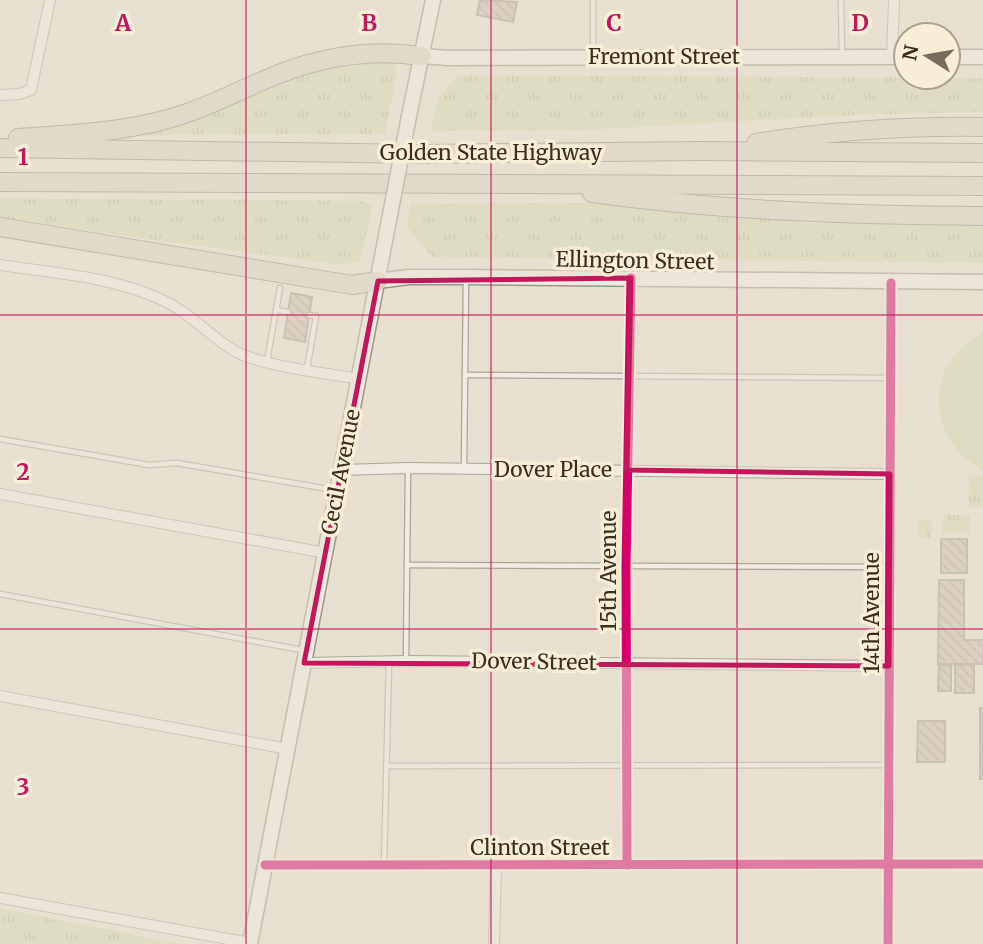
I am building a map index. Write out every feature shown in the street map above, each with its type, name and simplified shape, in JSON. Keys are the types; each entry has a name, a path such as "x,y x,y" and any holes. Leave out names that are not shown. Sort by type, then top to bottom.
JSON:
{"highway":[{"path":"0,140 119,130 153,123 186,113 314,62 373,54 422,56"},
{"path":"701,151 795,137 983,127"},
{"name":"Golden State Highway","path":"0,148 421,154 701,151 983,153"},
{"name":"Golden State Highway","path":"0,182 983,186"},
{"path":"530,184 635,199 786,212 983,216"},
{"path":"0,228 352,285 379,281"}],"main road":[{"name":"Cecil Avenue","path":"250,944 433,0"},
{"name":"Fremont Street","path":"422,56 892,57"},
{"path":"962,57 983,57"},
{"name":"Ellington Street","path":"379,281 409,277 466,277 983,282"}],"street":[{"path":"0,95 31,90 50,0"},
{"path":"894,0 896,21"},
{"path":"0,279 1,265 111,281 159,298 190,315 236,351 267,361 359,379"},
{"name":"15th Avenue","path":"627,865 626,567 631,278"},
{"name":"14th Avenue","path":"888,944 891,283"},
{"name":"Dover Place","path":"342,470 408,468 890,474"},
{"path":"0,494 326,553"},
{"name":"Dover Street","path":"305,657 389,661 889,666"},
{"path":"0,696 288,748"},
{"name":"Clinton Street","path":"265,865 983,864"},
{"path":"494,944 496,865"},
{"path":"0,898 250,944"}],"lane":[{"path":"593,0 593,57"},
{"path":"841,0 842,57"},
{"path":"464,469 466,277"},
{"path":"267,361 280,288"},
{"path":"276,310 288,312"},
{"path":"307,370 316,316 309,315"},
{"path":"466,375 891,378"},
{"path":"0,439 149,465 177,463 338,491"},
{"path":"405,661 408,468"},
{"path":"407,565 890,567"},
{"path":"0,594 305,657"},
{"path":"384,865 389,661"},
{"path":"386,766 889,765"}],"highlighted area":[{"path":"631,278 627,470 890,474 889,666 304,663 378,281"}],"green space":[{"path":"373,60 393,63 397,70 385,134 127,135 316,68"},
{"path":"459,75 892,77 892,91 962,91 962,78 983,78 983,112 857,115 583,130 431,131 438,97"},
{"path":"0,198 363,201 372,207 360,262 342,265 0,219"},
{"path":"625,203 807,223 983,224 983,263 432,257 407,227 410,204"},
{"path":"983,333 983,470 964,456 950,440 941,421 938,401 941,381 949,363 963,346"},
{"path":"969,475 983,476 983,507 968,507"},
{"path":"943,515 970,515 970,533 942,533"},
{"path":"919,520 932,520 931,539 918,538"},
{"path":"0,908 179,944 0,944"}],"building":[{"path":"480,0 517,2 513,22 477,15"},
{"path":"291,293 312,297 305,342 284,338"},
{"path":"941,539 967,539 967,573 941,573"},
{"path":"939,580 964,580 964,640 983,640 983,664 938,664"},
{"path":"939,665 951,665 951,691 938,691"},
{"path":"955,665 974,665 974,693 955,693"},
{"path":"980,708 983,708 983,779 980,779"},
{"path":"918,721 945,721 945,762 917,762"}],"cycle path":[{"path":"627,865 626,567 631,278"},
{"path":"888,944 891,283"},
{"path":"265,865 983,864"}]}
